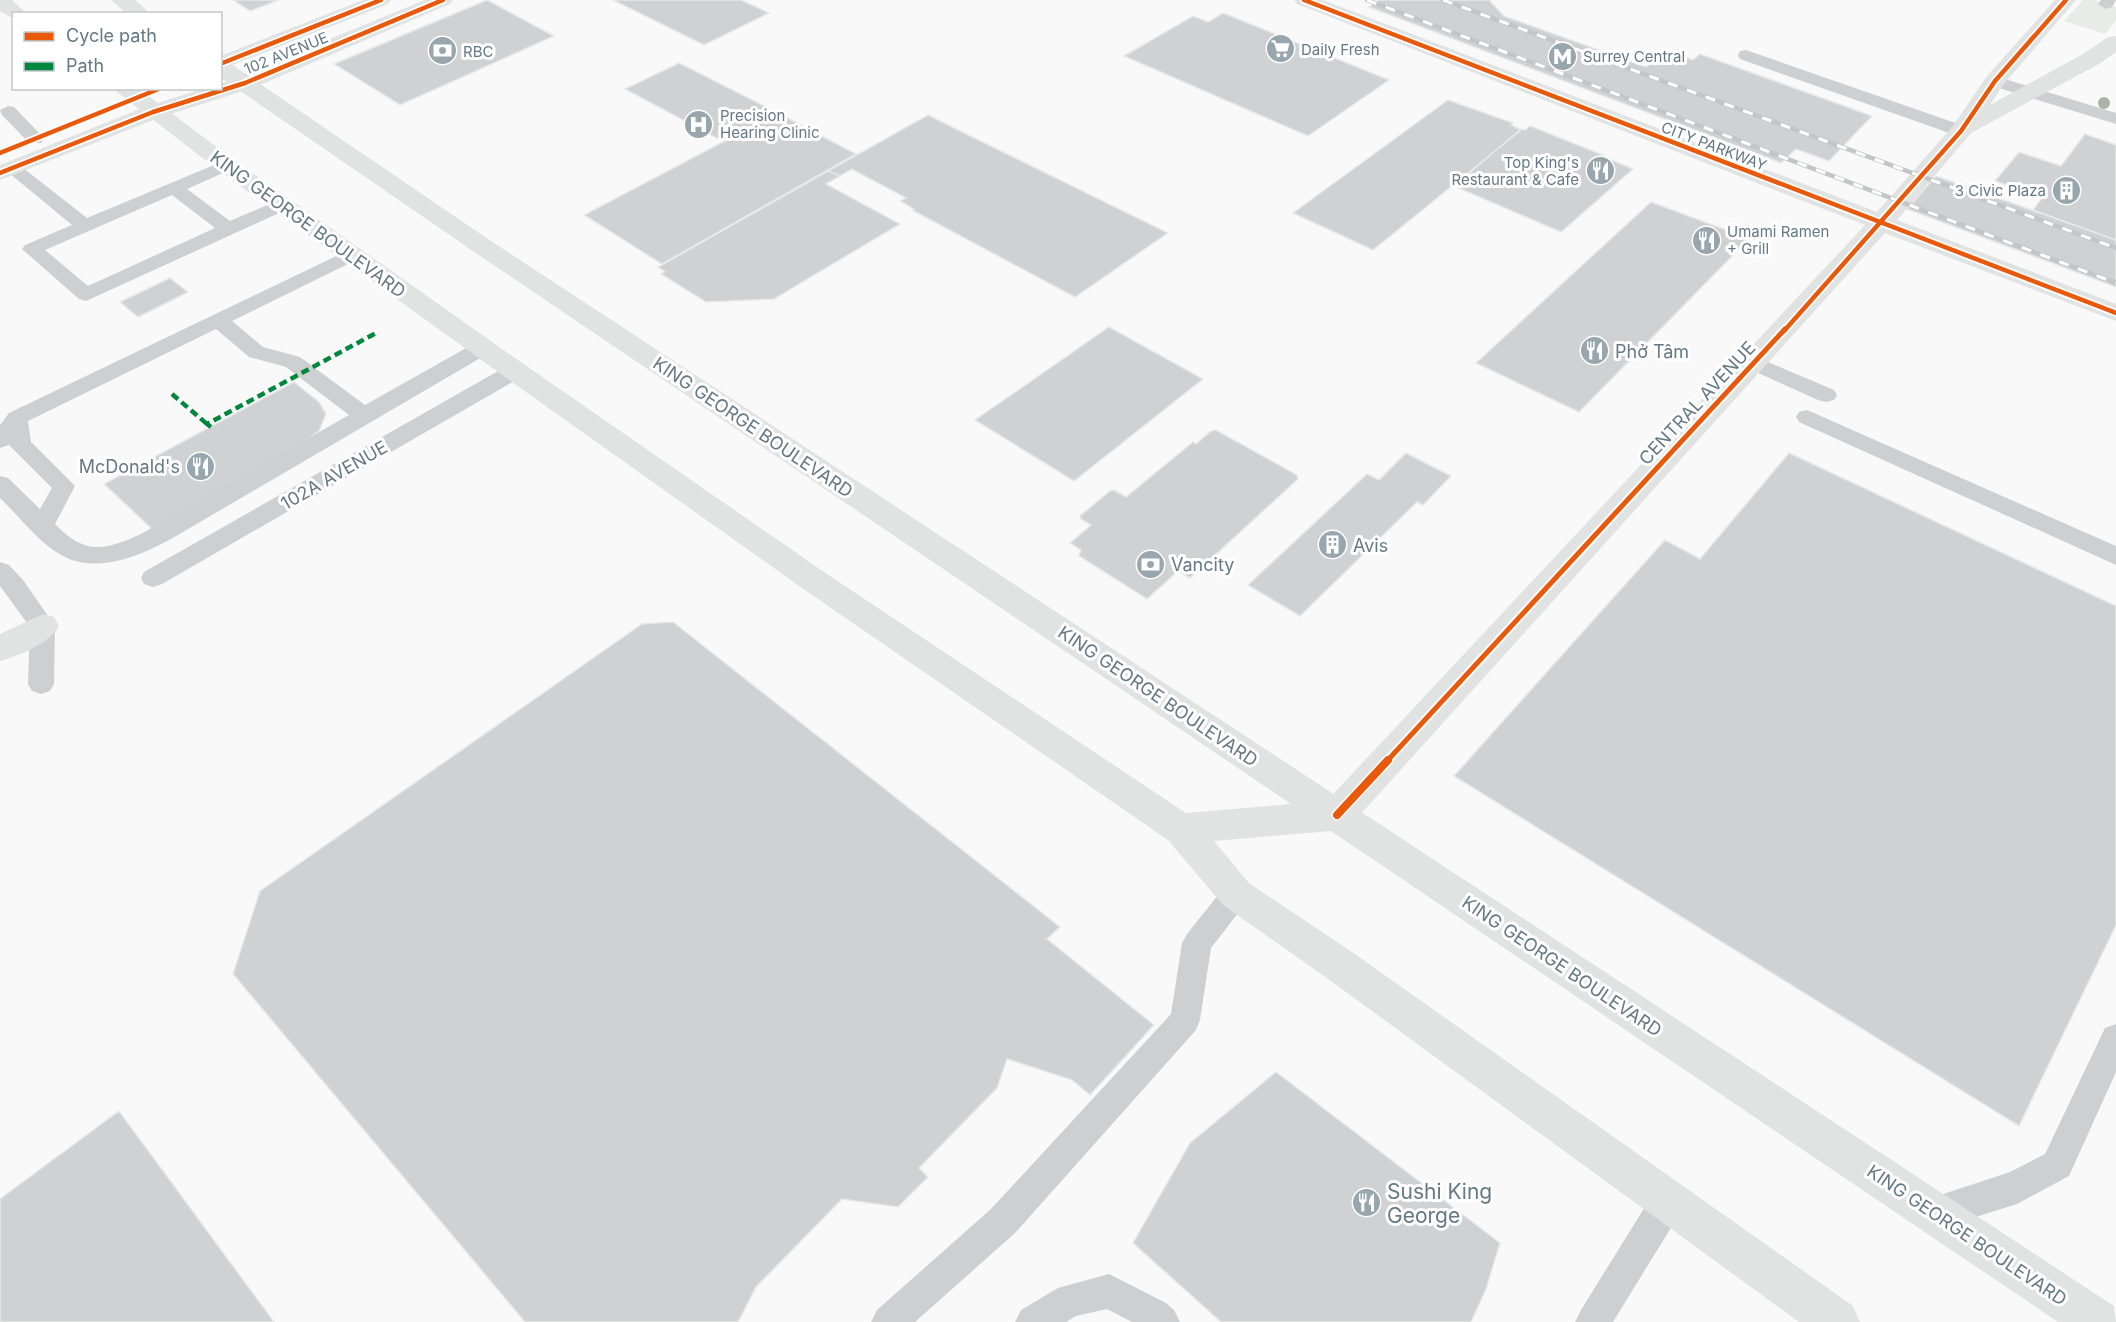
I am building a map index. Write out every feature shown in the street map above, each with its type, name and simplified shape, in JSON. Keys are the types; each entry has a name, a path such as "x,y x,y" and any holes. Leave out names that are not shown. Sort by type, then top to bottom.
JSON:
{"main road":[{"path":"121,0 138,12"},
{"name":"102 AVENUE","path":"228,71 381,0"},
{"name":"102 AVENUE","path":"228,71 443,0"},
{"name":"CITY PARKWAY","path":"1304,0 2116,313"},
{"name":"CENTRAL AVENUE","path":"1337,815 1754,363 1961,131 1995,81 2066,0"},
{"path":"0,2 14,12"},
{"name":"CENTRAL AVENUE","path":"1961,131 2032,93 2116,42"},
{"name":"KING GEORGE BOULEVARD","path":"228,71 479,244 2098,1322"},
{"name":"102 AVENUE","path":"4,165 35,139 166,90"},
{"name":"102 AVENUE","path":"4,165 143,97"},
{"name":"KING GEORGE BOULEVARD","path":"143,97 226,165 514,371 823,587 1181,829 1236,894 1338,964 1837,1322"},
{"path":"0,649 43,626"},
{"path":"1181,829 1337,815"}],"lane":[{"path":"1746,56 1961,131"},
{"path":"1995,81 2116,119"},
{"path":"8,111 35,139"},
{"path":"4,165 85,226"},
{"path":"226,165 32,249 86,295 281,205"},
{"path":"174,188 228,229"},
{"path":"122,210 140,224"},
{"path":"61,236 78,251"},
{"path":"160,239 178,253"},
{"path":"0,441 17,418 351,255"},
{"path":"96,267 114,282"},
{"path":"218,320 256,352 293,362 365,416"},
{"path":"0,484 64,548 75,554 108,554 129,548 318,445 482,348"},
{"path":"1754,363 1826,395"},
{"name":"102A AVENUE","path":"153,578 514,371"},
{"path":"1807,417 2116,556"},
{"path":"17,418 20,444 64,486 42,525"},
{"path":"0,572 14,586 43,626 41,684"},
{"path":"889,1322 1003,1221 1185,1020 1197,943 1236,894"},
{"path":"1934,1213 2017,1187 2057,1165 2116,1038"},
{"path":"1593,1322 1668,1201"},
{"path":"1033,1322 1070,1300 1109,1291 1154,1315 1162,1322"}],"shaded area":[{"path":"2083,0 2093,0 2116,7 2116,20 2105,34 2064,21"}],"building":[{"path":"233,0 279,0 250,11"},
{"path":"487,0 554,36 400,105 334,64"},
{"path":"613,0 741,0 769,13 704,45"},
{"path":"1379,0 1489,0 1504,16 1646,67 1667,50 1693,60 1700,54 1872,116 1829,161 1796,149 1781,163 1369,7"},
{"path":"1223,13 1389,80 1308,136 1124,56 1193,16 1208,22"},
{"path":"679,63 778,113 724,142 625,89"},
{"path":"1448,100 1513,123 1511,125 1521,130 1373,250 1293,213"},
{"path":"778,113 856,154 662,264 584,215"},
{"path":"928,115 1168,233 1075,297 912,210 914,209 900,201 906,198 852,169 840,176 828,171"},
{"path":"1530,126 1633,169 1561,232 1454,186 1521,129 1525,130"},
{"name":"3 Civic Plaza","path":"2085,134 2116,145 2116,240 2033,210 2042,198 1995,181 2019,152 2061,166"},
{"path":"828,171 840,176 826,184 900,224 774,299 706,302 661,274 665,272 658,267"},
{"path":"1936,176 2116,240 2116,287 1907,209"},
{"path":"1651,202 1745,237 1746,242 1579,412 1476,363"},
{"path":"170,278 188,292 138,317 120,302"},
{"path":"1109,327 1203,379 1074,481 975,420"},
{"name":"McDonald's","path":"294,382 319,402 326,414 319,431 297,447 152,529 104,484"},
{"path":"1216,430 1297,475 1298,479 1190,578 1178,571 1147,599 1079,556 1081,550 1070,543 1091,525 1080,516 1110,491 1114,490 1126,497 1193,442 1196,444 1211,431"},
{"name":"Avis","path":"1406,453 1451,476 1423,505 1417,502 1300,616 1248,585 1367,474 1379,480"},
{"path":"1789,453 2116,606 2116,925 2019,1126 1454,776 1665,540 1700,559"},
{"path":"673,622 1060,927 1047,939 1154,1025 1090,1095 1072,1080 1007,1059 997,1088 919,1168 928,1177 898,1207 842,1199 756,1287 738,1322 525,1322 233,974 260,891 642,624"},
{"path":"1276,1072 1500,1243 1486,1289 1471,1322 1221,1322 1133,1243 1190,1143"},
{"path":"119,1111 274,1322 0,1322 0,1199"}],"railway":[{"path":"1367,0 2116,283"},
{"path":"1443,0 2116,248"}],"marked path":[{"path":"211,427 207,424 376,333"},
{"path":"172,394 207,424"}],"cycle path":[{"path":"222,63 381,0"},
{"path":"0,173 153,112 245,83 443,0"},
{"path":"1304,0 2116,313"},
{"path":"1337,815 1768,348 1905,196 1961,131 1995,81 2066,0"},
{"path":"0,153 156,90"}],"place":[{"name":"Daily Fresh","path":"1280,49"},
{"name":"RBC","path":"442,51"},
{"name":"Surrey Central","path":"1562,56"},
{"name":"Precision Hearing Clinic","path":"699,124"},
{"name":"Top King's Restaurant & Cafe","path":"1600,171"},
{"name":"3 Civic Plaza","path":"2067,190"},
{"name":"Umami Ramen + Grill","path":"1706,240"},
{"name":"Phở Tâm","path":"1594,351"},
{"name":"McDonald's","path":"201,466"},
{"name":"Avis","path":"1332,545"},
{"name":"Vancity","path":"1150,564"},
{"name":"Sushi King George","path":"1366,1203"}]}
